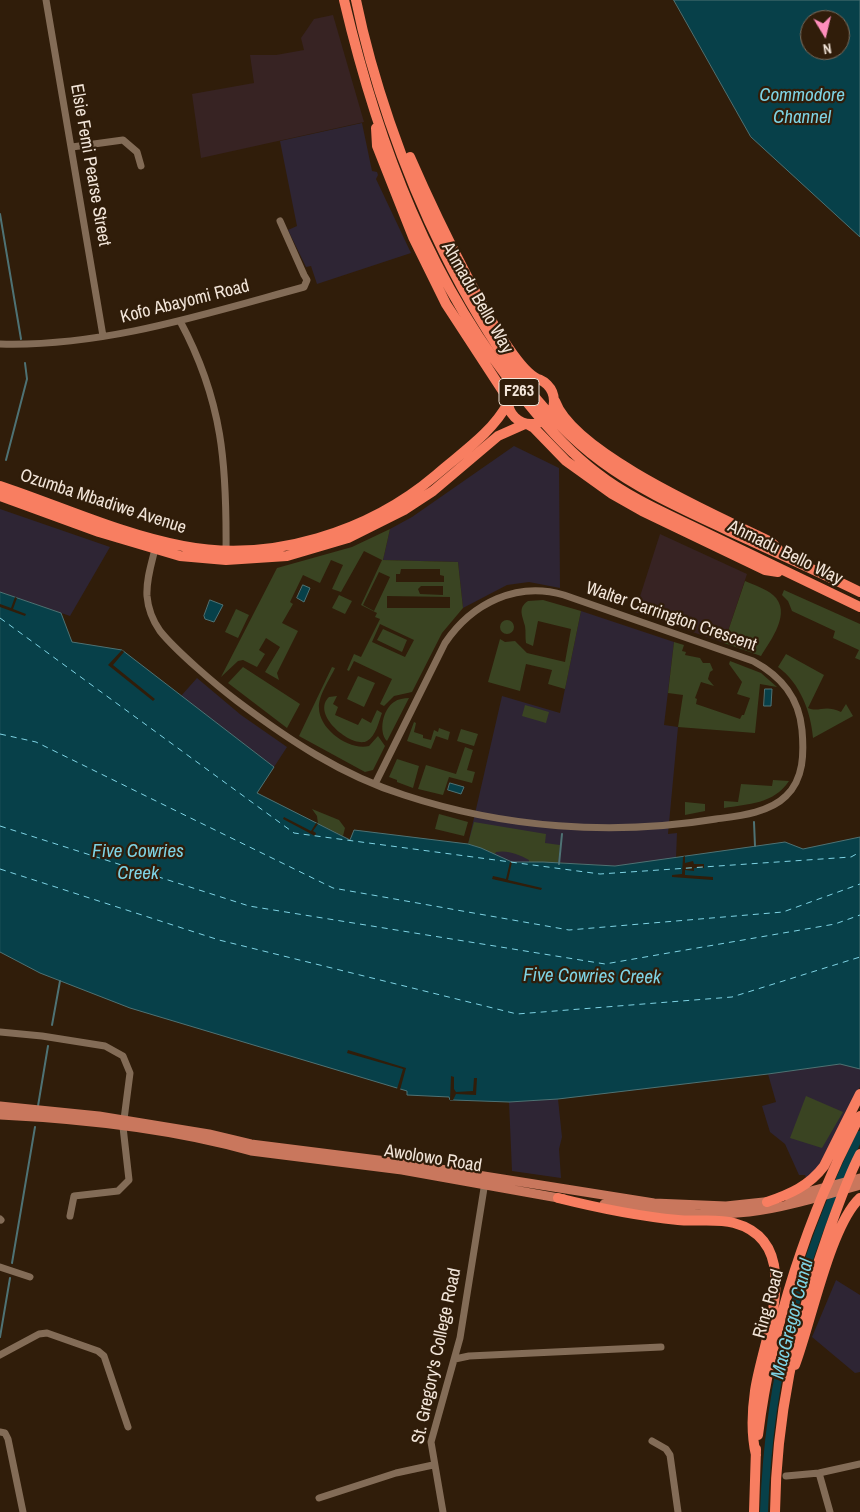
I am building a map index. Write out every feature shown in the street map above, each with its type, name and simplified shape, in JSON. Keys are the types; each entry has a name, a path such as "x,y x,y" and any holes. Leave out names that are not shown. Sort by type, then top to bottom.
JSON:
{"highway":[{"name":"Ahmadu Bello Way","path":"344,0 376,120 403,192 430,251 478,337 503,374 549,429 598,474 643,502 860,607"},
{"name":"Ahmadu Bello Way","path":"356,0 375,77 388,117 440,246 495,341 548,412 601,462 654,496 860,592"},
{"path":"388,117 399,131 425,193 479,298 521,365 530,376 550,387 561,414 576,429 635,473 668,492 771,542 788,558"},
{"path":"376,120 376,146 413,237 446,304 508,401 512,414 534,428 566,461 612,494 642,511 765,570 787,573"},
{"path":"508,401 513,386 518,382 524,379 538,379"},
{"name":"Ozumba Mbadiwe Avenue","path":"226,555 277,547 334,534 386,510 431,479 490,428 508,401"},
{"path":"526,424 534,424 546,419 554,408 555,401"},
{"name":"Ozumba Mbadiwe Avenue","path":"0,496 156,545 183,546 226,555 264,558 304,552 375,526 433,491 507,431 526,424"},
{"name":"Ozumba Mbadiwe Avenue","path":"0,486 156,545"},
{"path":"767,1202 809,1183 824,1166 860,1094"},
{"name":"Ring Road","path":"754,1512 756,1455 765,1389 788,1294 806,1238 831,1176 860,1116"},
{"name":"Ring Road","path":"776,1512 779,1432 793,1353 809,1290 840,1202 860,1154"},
{"path":"558,1198 607,1210 681,1220 726,1221 744,1227 762,1240 772,1256 776,1271 774,1302 758,1375 754,1407 752,1439 756,1455"},
{"path":"787,1387 842,1224 851,1208 860,1198"}],"main road":[{"name":"Awolowo Road","path":"0,1106 209,1134 251,1144 402,1163 486,1180 558,1198 676,1214 713,1214 766,1210 816,1192"},
{"name":"Awolowo Road","path":"0,1115 123,1123"},
{"name":"Awolowo Road","path":"486,1180 654,1203 726,1206 767,1202 858,1182"}],"street":[{"name":"Elsie Femi Pearse Street","path":"46,0 103,336"},
{"path":"72,148 123,140 137,152 141,166"},
{"name":"Kofo Abayomi Road","path":"0,344 38,343 103,336 180,321 304,287 307,280 280,221"},
{"path":"180,321 204,370 219,421 224,457 226,555"},
{"name":"Walter Carrington Crescent","path":"156,545 148,578 147,597 153,618 169,640 231,696 277,731 316,756 375,784 434,804 520,822 601,828 686,824 745,815 775,804 786,796 795,785 802,764 801,720 794,698 788,688 776,675 753,661 564,595 549,591 525,591 490,602 470,614 457,627 445,643 375,784"},
{"path":"0,1032 42,1036 105,1046 123,1056 130,1073 130,1085 123,1123 129,1180 118,1191 74,1196 70,1216"},
{"name":"St. Gregory's College Road","path":"442,1512 433,1465 431,1442 455,1359 486,1180"},
{"path":"0,1267 30,1278"},
{"path":"0,1355 39,1334 47,1333 98,1351 104,1356 128,1427"},
{"path":"455,1359 469,1356 661,1348"},
{"path":"0,1432 5,1433 8,1439 23,1512"},
{"path":"652,1441 670,1455 678,1512"},
{"path":"786,1476 860,1464"},
{"path":"319,1498 396,1473 433,1465"},
{"path":"819,1472 830,1512"}],"shaded area":[{"path":"333,15 364,122 201,158 192,94 254,83 250,55 276,55 304,50 301,38 314,19"},
{"path":"362,123 372,171 377,172 376,179 411,253 317,284 311,266 306,267 288,230 297,226 280,141"},
{"path":"514,446 559,468 560,588 529,582 507,585 463,608 458,562 383,560 390,529 412,517"},
{"path":"0,509 110,547 70,616 0,592"},
{"path":"660,534 747,574 724,643 635,612"},
{"path":"581,611 674,642 664,725 678,727 668,834 677,833 676,858 615,866 537,861 518,863 510,862 468,844 502,696 560,713"},
{"path":"197,678 241,715 287,747 274,767 181,696"},
{"path":"840,1064 860,1069 860,1087 814,1175 807,1181 805,1175 799,1175 785,1144 770,1132 762,1106 776,1102 768,1074"},
{"path":"558,1099 562,1137 559,1149 561,1178 512,1171 509,1102"},
{"path":"836,1280 860,1295 860,1372 855,1373 812,1337"}],"green space":[{"path":"390,529 383,560 458,562 463,608 442,633 412,692 394,696 384,706 380,704 392,679 354,661 349,671 347,670 354,654 361,657 380,619 375,617 377,613 361,605 382,560 364,551 341,592 332,589 343,565 331,560 320,583 303,575 290,602 293,604 282,623 298,631 277,673 279,680 265,672 280,647 266,638 259,650 265,654 257,667 243,660 238,661 221,677 277,568 352,547","holes":["401,569 440,569 440,575 444,576 444,582 396,582 396,574 400,574","379,572 390,577 374,611 363,605","421,586 443,586 443,595 420,594 418,589","387,596 450,597 450,608 387,608","380,624 414,640 405,657 372,642"]},
{"path":"745,581 773,595 779,602 781,610 778,626 761,656 724,643"},
{"path":"784,590 860,624 860,660 855,658 859,650 833,638 835,631 792,611 788,601 782,595"},
{"path":"339,595 352,601 345,614 332,608"},
{"path":"543,600 581,611 565,689 548,684 552,670 526,664 520,691 488,682 500,639 505,642 515,641 527,653 565,662 571,629 538,621 533,646 526,643 523,607 528,601"},
{"path":"236,609 249,615 238,638 225,632"},
{"path":"507,620 512,622 514,627 512,632 507,634 502,632 500,627 502,622"},
{"path":"383,629 407,640 402,652 377,640"},
{"path":"674,642 684,645 682,651 686,652 685,655 700,658 703,663 710,663 713,670 710,672 708,679 714,686 701,682 695,698 697,699 696,704 740,719 744,715 750,698 737,694 742,682 729,664 730,661 761,673 777,687 760,684 755,733 678,727 683,695 668,693"},
{"path":"786,654 824,675 808,708 815,710 830,709 841,712 846,704 853,716 813,738 810,718 803,699 792,681 778,667"},
{"path":"243,667 300,704 287,728 228,683"},
{"path":"332,667 335,668 320,698 320,716 330,731 344,742 361,747 369,746 378,736 385,746 373,770 365,772 299,736"},
{"path":"358,676 375,683 364,707 347,699"},
{"path":"337,696 333,704 338,707 335,715 358,725 362,718 371,723 377,710 382,713 375,732 370,739 361,742 352,740 336,729 329,721 325,713 325,704 329,697"},
{"path":"409,698 387,741 382,727 387,710 396,701"},
{"path":"525,705 549,712 546,723 522,716"},
{"path":"414,722 416,723 414,732 423,735 423,738 431,740 434,730 438,732 439,728 450,732 448,740 436,736 431,749 407,741"},
{"path":"461,729 478,734 474,746 457,741"},
{"path":"465,747 473,750 467,770 475,772 472,783 449,777 443,795 418,789 426,765 456,774"},
{"path":"397,759 419,766 413,788 389,777"},
{"path":"773,780 789,781 783,789 768,799 724,808 724,801 738,802 741,784 772,786"},
{"path":"685,802 705,804 705,811 685,815"},
{"path":"312,809 339,820 345,828 343,836 318,824 317,816"},
{"path":"439,814 468,822 464,836 435,829"},
{"path":"474,822 546,834 545,843 560,845 558,864 529,862 529,860 513,853 496,852 495,854 468,844"},
{"path":"806,1096 843,1112 822,1148 790,1138"}],"water":[{"name":"Commodore Channel","path":"674,0 860,0 860,237 751,137"},
{"path":"303,585 310,588 304,602 297,598"},
{"name":"Five Cowries Creek","path":"0,592 61,613 72,642 122,650 274,767 257,793 350,840 354,830 468,844 512,862 615,866 785,842 803,849 860,837 860,1069 840,1064 558,1099 509,1102 450,1100 449,1097 407,1095 407,1091 130,1008 40,973 0,952"},
{"path":"210,600 223,605 214,622 205,619 204,616"},
{"path":"765,689 772,689 771,706 764,706"},
{"path":"450,783 464,787 461,794 448,790"}],"pier":[{"path":"15,597 17,598 13,609 26,614 25,616 0,607 0,604 11,608"},
{"path":"122,650 124,652 113,665 155,699 153,701 108,665"},
{"path":"284,817 311,831 316,823 318,824 313,831 316,833 315,836 283,819"},
{"path":"685,856 685,863 693,861 694,864 704,864 704,868 694,868 694,871 685,870 685,875 713,877 713,880 672,877 672,875 682,874 683,857"},
{"path":"510,862 512,862 508,880 542,888 541,890 492,879 493,876 506,879"},
{"path":"348,1050 406,1068 400,1090 397,1089 403,1069 347,1053"},
{"path":"451,1076 454,1077 454,1089 456,1092 473,1091 474,1078 477,1078 476,1095 456,1094 453,1100 450,1100"}],"waterway":[{"path":"0,214 21,339"},
{"path":"6,460 27,379 25,363"},
{"path":"754,822 755,846"},
{"path":"559,864 562,834"},
{"path":"52,1025 60,981"},
{"path":"38,1106 48,1046"},
{"path":"12,1263 35,1127"},
{"name":"MacGregor Canal","path":"764,1512 767,1461 773,1412 791,1318 820,1227 860,1135"},
{"path":"0,1337 10,1278"}],"ferry route":[{"path":"0,618 294,833 600,874 851,857 860,852"},
{"path":"0,734 36,742 333,888 569,930 783,912 860,884"},
{"path":"0,826 249,906 605,964 835,924 860,915"},
{"path":"0,869 219,940 517,1014 732,997 860,957"}]}
